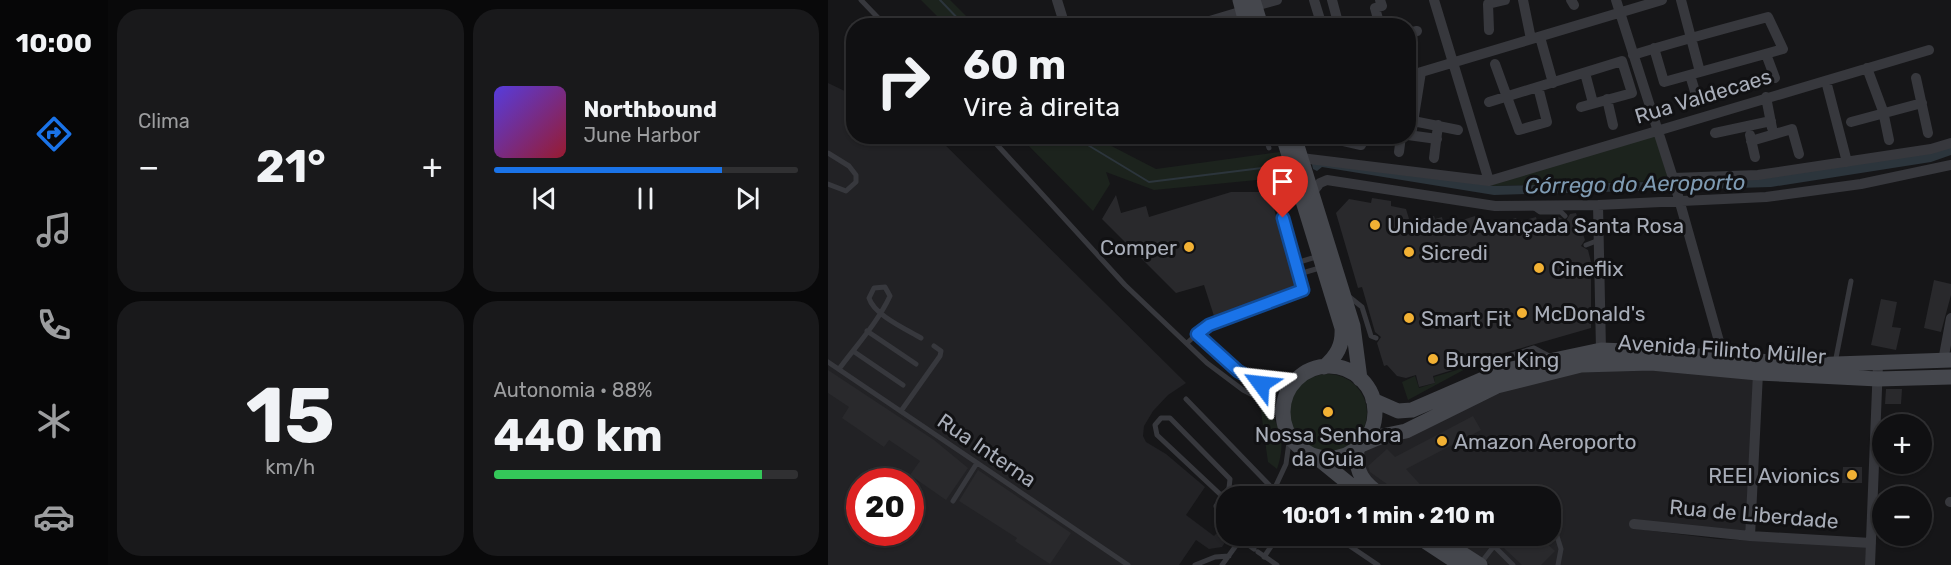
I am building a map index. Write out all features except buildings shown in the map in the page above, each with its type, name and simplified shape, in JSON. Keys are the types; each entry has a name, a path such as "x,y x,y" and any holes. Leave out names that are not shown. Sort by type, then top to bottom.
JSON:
{"main road":[{"path":"1285,144 1343,334 1338,351 1324,367 1299,377 1286,397 1287,429 1300,447 1352,486"},
{"path":"1297,144 1353,326 1360,379 1373,400 1373,425 1360,446 1356,462 1360,477 1370,486"},
{"name":"Avenida Filinto Müller","path":"1373,400 1398,411 1412,410 1485,377 1552,358 1601,350 1834,364 1878,372 1947,360"},
{"name":"Avenida Filinto Müller","path":"1360,446 1382,436 1406,432 1497,386 1572,367 1608,363 1651,363 1758,373 1878,372 1951,377"},
{"path":"1324,367 1343,369 1360,379"},
{"path":"1312,454 1337,458 1360,446"},
{"path":"1432,546 1461,565"},
{"path":"1451,546 1479,565"}],"street":[{"path":"1057,0 1063,18"},
{"path":"1219,18 1277,0"},
{"path":"1314,0 1320,18"},
{"path":"1332,0 1337,18"},
{"path":"1378,18 1375,9 1382,6 1380,0"},
{"path":"1301,158 1489,181 1434,0"},
{"path":"1489,30 1488,4 1505,0"},
{"path":"1522,0 1553,82"},
{"path":"1616,0 1673,178 1725,359"},
{"path":"1416,73 1662,0"},
{"path":"1681,0 1691,38 1697,98"},
{"path":"1633,55 1654,48 1768,17 1783,49 1664,82 1654,48"},
{"name":"Rua Valdecaes","path":"1489,181 1929,50"},
{"path":"1766,54 1775,78"},
{"path":"1489,102 1622,61 1632,93 1581,108"},
{"path":"1495,64 1519,130 1547,122 1538,87"},
{"path":"1866,68 1883,111 1889,140"},
{"path":"1416,103 1421,72"},
{"path":"1585,73 1593,104"},
{"path":"1916,78 1928,133"},
{"path":"1826,81 1847,162"},
{"path":"1766,97 1774,135"},
{"path":"1607,99 1613,125"},
{"path":"1851,122 1883,111 1922,103"},
{"path":"1416,121 1458,130"},
{"path":"1714,133 1771,121"},
{"path":"1434,158 1438,125"},
{"path":"1748,126 1755,158"},
{"path":"1751,141 1792,129 1799,154"},
{"path":"1416,137 1437,139"},
{"path":"1673,178 1758,175 1847,162 1951,142"},
{"path":"1399,152 1403,144"},
{"path":"1312,193 1320,183 1335,180 1495,206 1598,205 1678,197 1766,197 1861,184 1951,165"},
{"path":"1598,205 1601,350"},
{"path":"1947,360 1951,318"},
{"path":"1870,565 1878,372"},
{"path":"1749,536 1758,373"},
{"name":"Rua de Liberdade","path":"1634,524 1749,536 1871,543"}],"lane":[{"path":"861,0 878,18"},
{"path":"995,144 1125,285 1229,380 1273,407 1287,429 1286,464 1276,486"},
{"path":"1268,144 1269,148"},
{"path":"828,153 849,166 856,175 856,183 846,191 828,184"},
{"path":"1187,343 1209,325 1303,290 1277,195"},
{"path":"1532,205 1538,211 1562,212 1565,216"},
{"path":"1586,245 1599,240"},
{"path":"1296,263 1322,261"},
{"path":"1299,274 1322,261"},
{"path":"1834,364 1851,281"},
{"path":"839,369 867,331 880,312 890,296 889,290 880,286 874,288 869,298 880,312 921,338"},
{"path":"1344,294 1360,304 1371,336 1376,338"},
{"path":"867,331 916,364"},
{"path":"1197,334 1238,371 1261,384 1281,384 1299,377"},
{"path":"901,411 940,356 941,351 934,346"},
{"path":"1490,359 1492,361 1534,348 1552,358"},
{"path":"853,351 903,385"},
{"name":"Rua Interna","path":"828,362 1128,565"},
{"path":"1186,399 1266,486"},
{"path":"1161,418 1170,418 1230,479 1229,488 1222,496 1157,435 1155,425 1161,418"},
{"path":"953,501 977,463"},
{"path":"1222,565 1236,546"},
{"path":"1251,546 1277,565"},
{"path":"1264,556 1271,546"},
{"path":"1350,546 1378,565"},
{"path":"1479,565 1494,546 1513,565"},
{"path":"1558,565 1560,546"},
{"path":"1195,565 1215,557 1229,556"}],"shaded area":[{"path":"921,0 950,0 968,18 939,18"},
{"path":"828,83 846,92 846,144 944,144 1186,383 1168,395 1153,411 1144,426 1143,436 1146,442 1166,454 1205,487 1186,515 1214,536 1216,534 1216,546 1223,546 1209,549 1196,540 1179,565 828,565"},
{"path":"1655,135 1669,181 1494,186 1311,160 1482,182"},
{"path":"1027,144 1108,144 1156,169 1280,152 1286,177 1154,190 1106,172 1110,184 1093,211"},
{"path":"1486,361 1487,366 1469,367 1408,400 1402,382 1415,376 1419,388 1435,383 1434,377"},
{"path":"1606,365 1756,378 1745,533 1637,529 1718,539 1866,546 1865,565 1490,565 1461,546 1561,546 1561,486 1378,486 1360,468 1364,451 1487,393"},
{"path":"1328,374 1343,377 1356,385 1364,398 1367,413 1364,428 1356,441 1343,449 1328,452 1313,449 1300,441 1292,428 1289,413 1292,398 1300,385 1313,377"},
{"path":"1260,404 1273,418 1280,434 1281,451 1277,469 1268,462"}],"water":[{"path":"1951,145 1951,155 1931,162 1771,187 1494,195 1322,167 1317,171 1313,169 1311,160 1494,186 1761,179 1916,155"}],"waterway":[{"name":"Córrego do Aeroporto","path":"940,0 957,18"},
{"name":"Córrego do Aeroporto","path":"1086,144 1149,182 1278,166"}],"place":[{"name":"Unidade Avançada Santa Rosa","path":"1375,225"},
{"name":"Comper","path":"1189,247"},
{"name":"Sicredi","path":"1409,252"},
{"name":"Cineflix","path":"1539,268"},
{"name":"McDonald's","path":"1522,313"},
{"name":"Smart Fit","path":"1409,318"},
{"name":"Burger King","path":"1433,359"},
{"name":"Nossa Senhora da Guia","path":"1328,412"},
{"name":"Amazon Aeroporto","path":"1442,441"},
{"name":"REEI Avionics","path":"1852,475"}],"route":[{"path":"1261,384 1238,371 1197,334 1209,325 1303,290 1283,218"}]}
